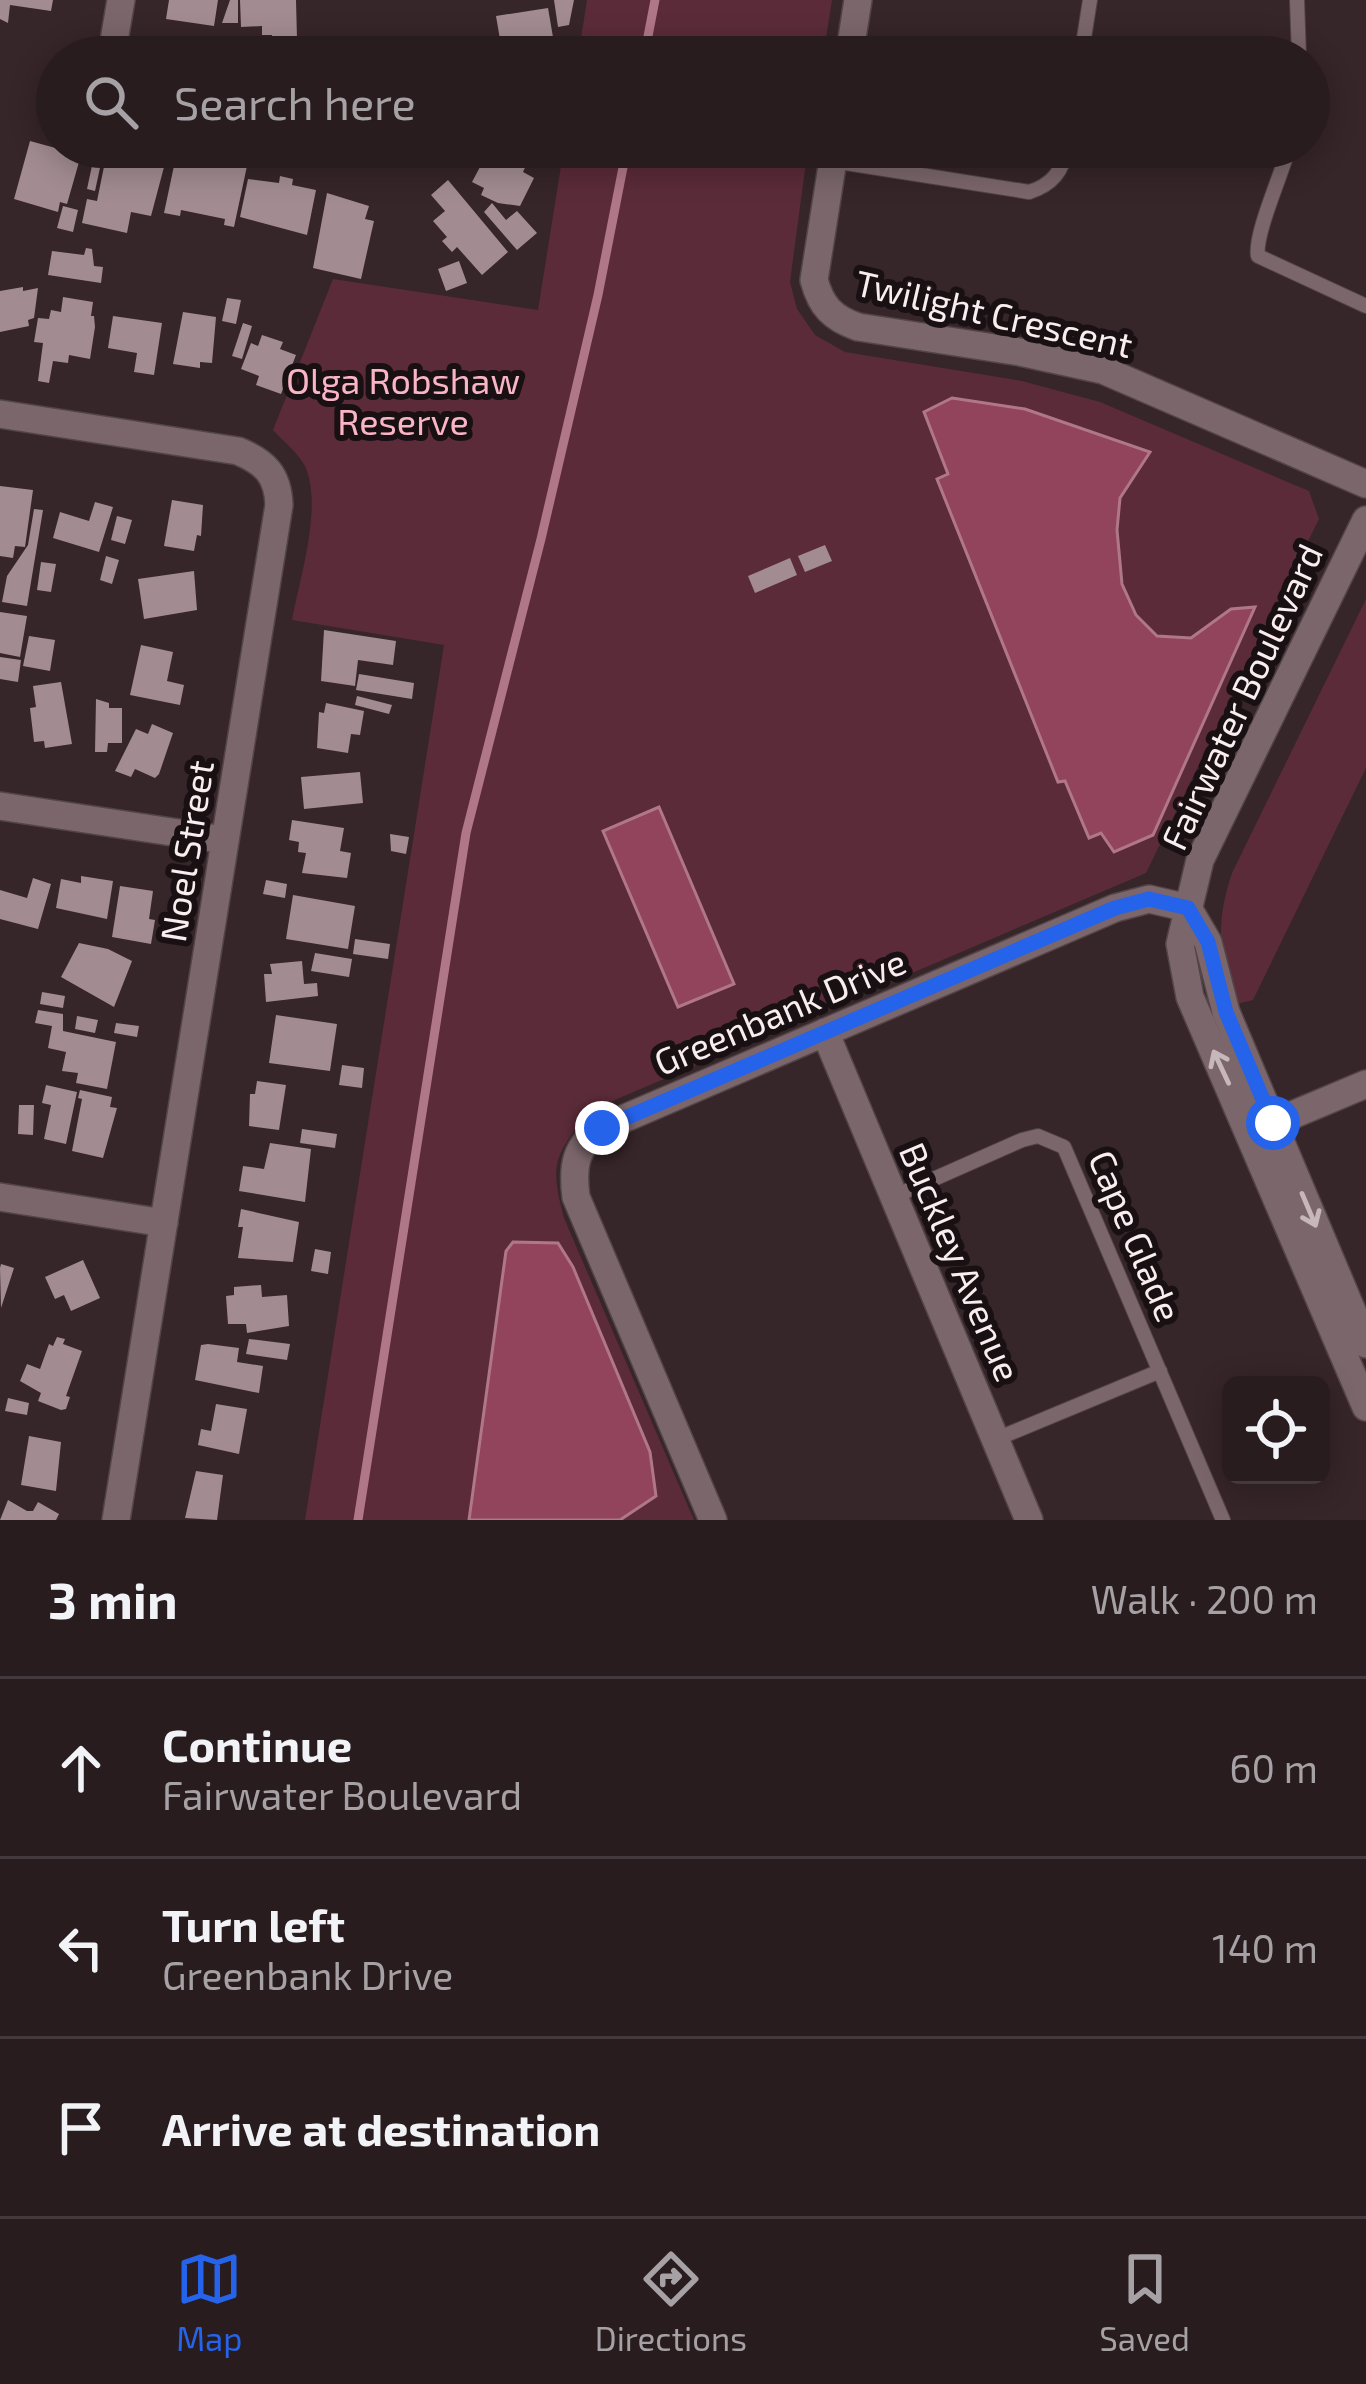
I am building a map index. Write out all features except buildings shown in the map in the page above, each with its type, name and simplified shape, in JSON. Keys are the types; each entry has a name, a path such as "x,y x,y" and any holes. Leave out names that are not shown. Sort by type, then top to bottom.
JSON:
{"street":[{"path":"117,36 121,0"},
{"path":"852,36 858,0"},
{"name":"Twilight Crescent","path":"832,168 814,280 819,297 840,321 1103,370 1366,484"},
{"name":"Noel Street","path":"0,414 238,451 256,458 279,484 116,1520"},
{"name":"Fairwater Boulevard","path":"1366,520 1200,860 1188,908 1208,942 1261,1128 1366,1407"},
{"path":"0,806 225,840"},
{"name":"Greenbank Drive","path":"712,1520 576,1197 577,1152 602,1128 1123,906 1149,899 1188,908"},
{"name":"Buckley Avenue","path":"825,1032 1029,1520"},
{"path":"1261,1128 1366,1084"},
{"name":"Fairwater Boulevard","path":"1261,1128 1366,1344"},
{"path":"0,1197 164,1223"}],"lane":[{"path":"1084,36 1090,0"},
{"path":"1297,0 1298,36"},
{"path":"906,168 1029,192 1046,185 1062,168"},
{"path":"1282,168 1256,240 1258,256 1366,306"},
{"name":"Cape Glade","path":"893,1197 1022,1140 1038,1136 1064,1147 1223,1520"},
{"path":"994,1440 1160,1371"}],"green space":[{"path":"587,0 832,0 826,36 581,36"},
{"name":"Olga Robshaw Reserve","path":"561,168 805,168 790,282 797,309 815,335 845,352 1022,381 1100,402 1309,491 1319,519 1146,873 589,1111 562,1150 556,1171 564,1218 694,1520 305,1520 444,645 292,620 312,501 305,466 273,430 333,279 538,310"},
{"path":"1366,599 1366,768 1253,1000 1232,1005 1221,939 1232,873"}],"shaded area":[{"path":"952,398 1025,409 1150,452 1120,498 1117,530 1122,584 1136,615 1157,636 1191,638 1231,609 1255,607 1153,835 1114,852 1101,833 1089,838 1065,781 1058,782 937,479 948,474 924,412"},
{"path":"659,807 734,984 678,1007 603,831"},
{"path":"513,1242 558,1243 573,1267 650,1452 656,1496 620,1520 469,1520 506,1251"}],"waterway":[{"path":"648,36 655,0"},
{"path":"358,1520 466,833 541,539 623,168"}],"route":[{"path":"602,1128 1115,908 1149,899 1188,908 1208,942 1226,1012 1273,1123"}]}
